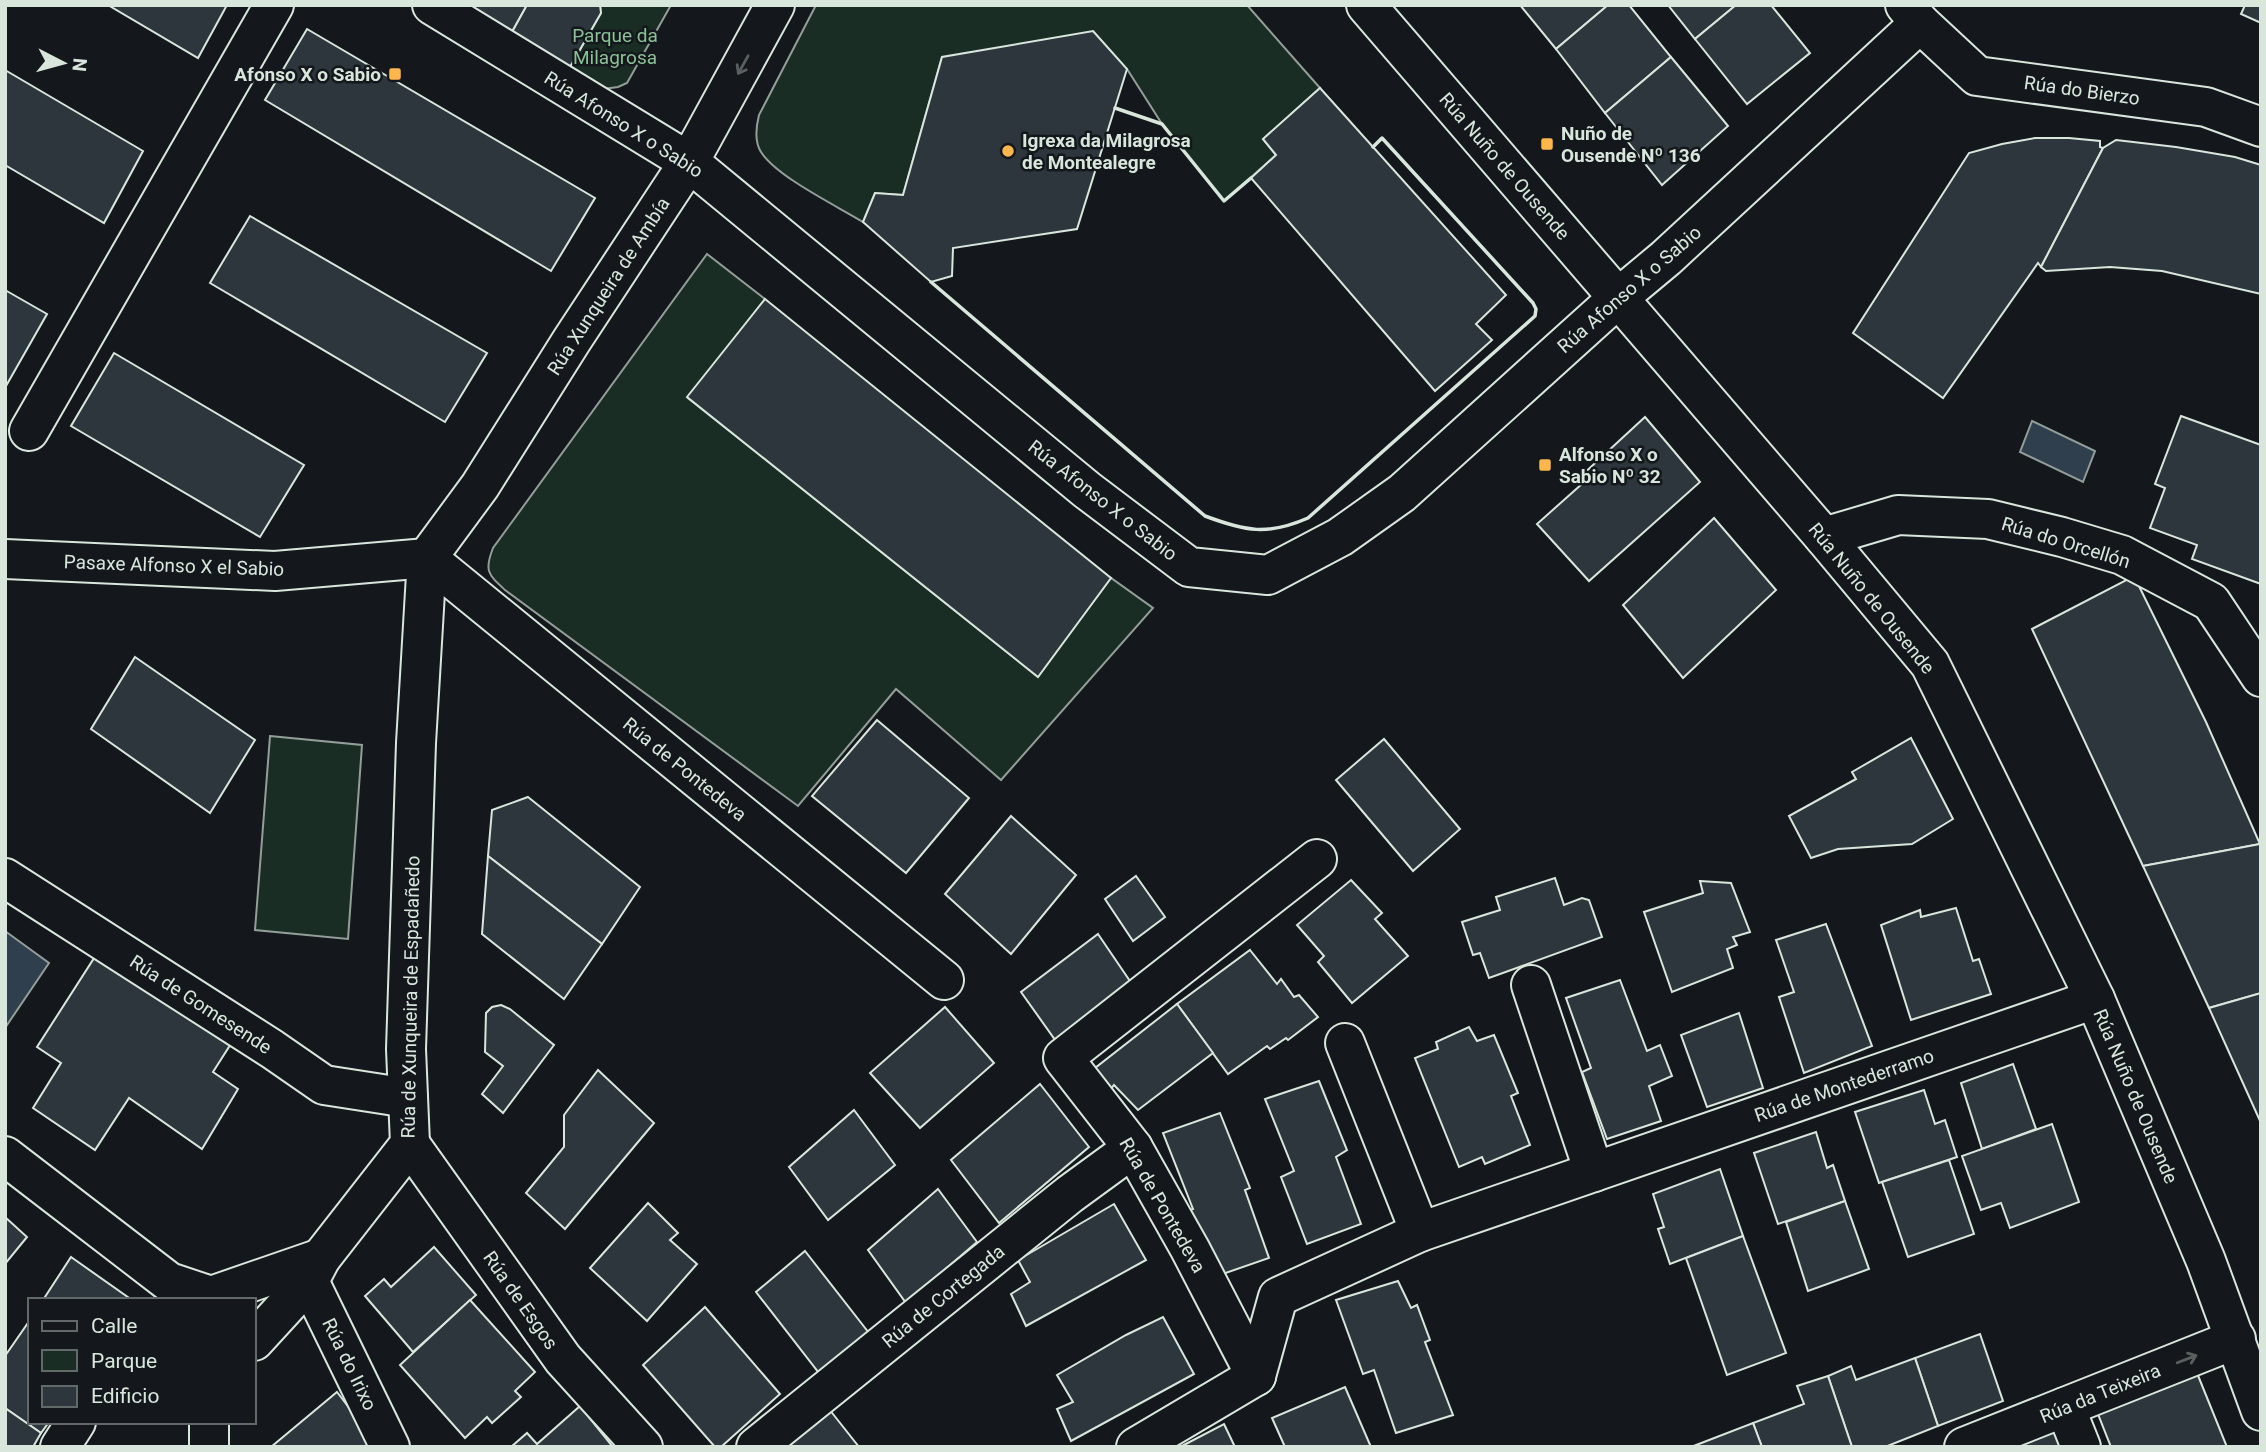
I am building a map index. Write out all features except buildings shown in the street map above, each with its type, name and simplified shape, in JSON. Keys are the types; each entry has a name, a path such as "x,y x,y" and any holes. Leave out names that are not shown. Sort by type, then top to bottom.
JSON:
{"street":[{"path":"29,431 274,5"},
{"name":"Rúa Afonso X o Sabio","path":"432,5 690,162 1087,490 1189,567 1268,575 1339,537 1402,493 1666,258 1912,14"},
{"name":"Rúa Xunqueira de Ambía","path":"427,558 480,486 572,340 690,162 775,5"},
{"name":"Rúa Nuño de Ousende","path":"1366,5 1930,664 2095,999 2206,1261 2261,1411"},
{"name":"Rúa do Bierzo","path":"1912,14 1977,76 2206,107 2261,127"},
{"name":"Rúa do Orcellón","path":"1824,537 1898,514 1988,519 2122,555 2211,602 2261,677"},
{"name":"Pasaxe Alfonso X el Sabio","path":"5,559 275,571 427,558"},
{"name":"Rúa de Pontedeva","path":"427,558 944,979"},
{"name":"Rúa de Xunqueira de Espadañedo","path":"256,1339 315,1270 410,1144 406,1049 415,784 427,558"},
{"name":"Rúa de Pontedeva","path":"1256,1376 1190,1249 1133,1148 1063,1058 1317,859"},
{"name":"Rúa de Gomesende","path":"5,878 324,1085 408,1098"},
{"path":"1531,985 1594,1172"},
{"name":"Rúa de Montederramo","path":"1256,1376 1278,1297 1420,1232 2095,999"},
{"path":"1345,1042 1420,1232"},
{"name":"Rúa de Esgos","path":"410,1144 563,1359 643,1447"},
{"name":"Rúa de Cortegada","path":"756,1447 1059,1202 1133,1148"},
{"path":"5,1156 163,1291 211,1296 315,1270"},
{"name":"Rúa do Irixo","path":"315,1270 390,1447"},
{"name":"Rúa da Teixeira","path":"1964,1447 2236,1339"},
{"path":"1136,1447 1256,1376"},
{"path":"2065,1406 2081,1447"},
{"path":"60,1447 75,1424"},
{"path":"209,1424 209,1447"}],"green space":[{"name":"Parque da Milagrosa","path":"600,5 671,5 627,83 603,89 570,67 601,13"},
{"path":"816,5 1247,5 1320,88 1263,139 1276,155 1224,201 1162,124 1127,69 942,57 903,195 875,193 863,222 780,171 761,152 756,139 759,115"},
{"path":"707,254 765,299 688,398 1037,676 1111,578 1153,608 1001,780 896,689 798,806 505,590 491,576 488,567 493,548"},
{"path":"270,736 362,745 348,939 255,930"}],"water":[{"path":"2032,421 2095,451 2083,482 2020,452"},
{"path":"5,931 49,963 5,1028"}],"wall":[{"path":"1115,108 1162,124 1224,201 1251,178"},
{"path":"931,282 1205,516 1244,528 1268,529 1293,524 1308,518 1535,316 1533,303 1382,138 1373,147"}],"place":[{"name":"Afonso X o Sabio","path":"395,74"},
{"name":"Nuño de Ousende Nº 136","path":"1547,144"},
{"name":"Igrexa da Milagrosa de Montealegre","path":"1008,151"},
{"name":"Alfonso X o Sabio Nº 32","path":"1545,465"}]}
